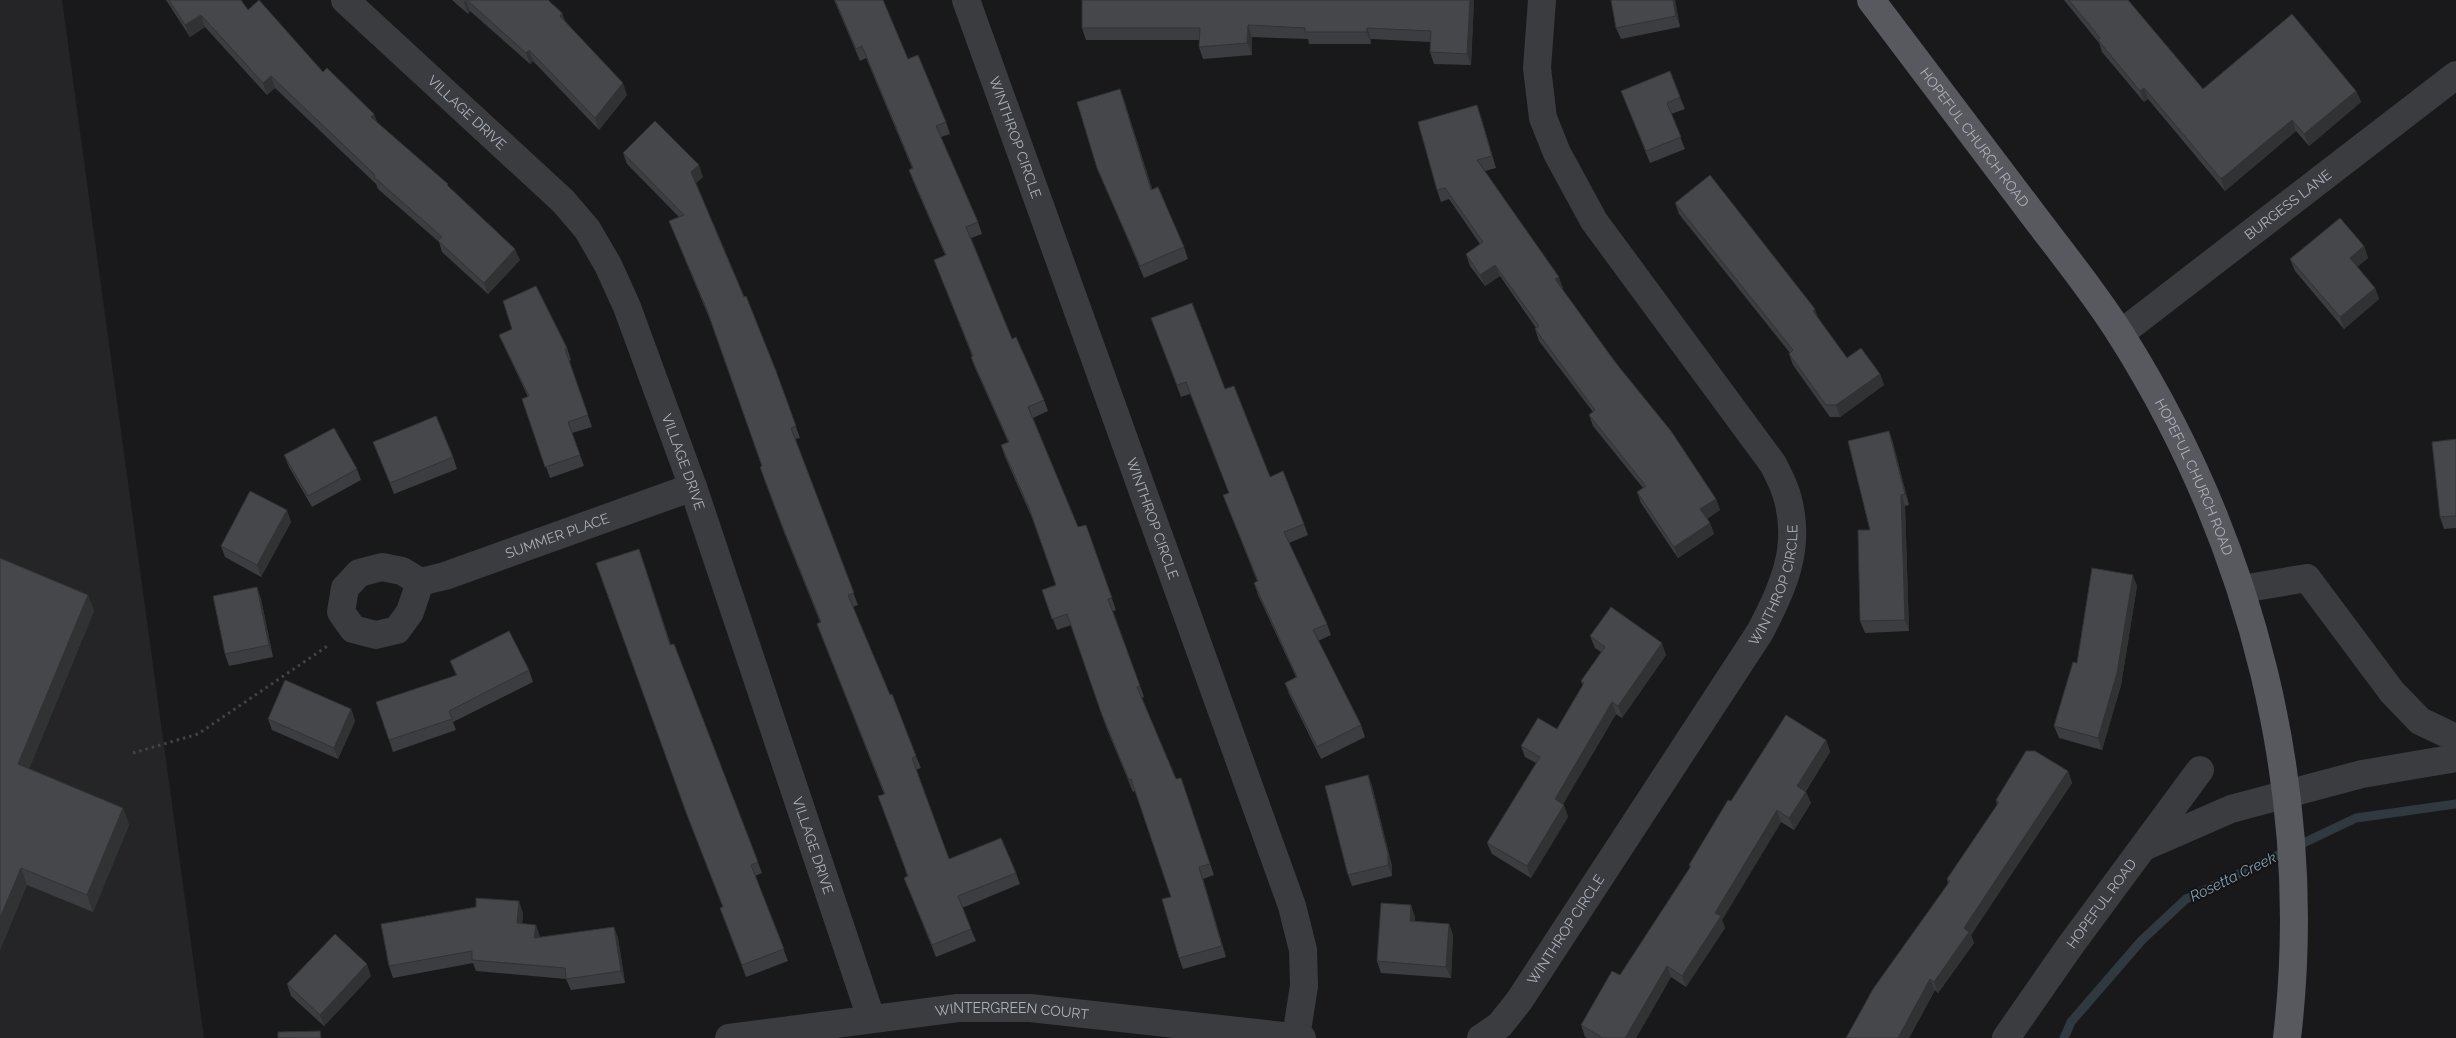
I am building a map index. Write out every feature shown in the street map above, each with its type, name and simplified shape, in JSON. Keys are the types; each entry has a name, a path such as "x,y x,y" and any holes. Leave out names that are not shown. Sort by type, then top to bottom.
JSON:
{"main road":[{"name":"HOPEFUL CHURCH ROAD","path":"1871,0 2077,273 2120,334 2176,431 2204,489 2242,589 2266,677 2281,750 2288,810 2294,945 2287,1038"}],"street":[{"name":"VILLAGE DRIVE","path":"345,0 563,201 587,229 608,265 627,307 692,487 872,1018"},
{"name":"WINTHROP CIRCLE","path":"1481,1038 1500,1025 1519,1001 1760,632 1780,594 1791,559 1792,526 1787,495 1773,464 1594,221 1556,153 1544,118 1537,68 1542,0"},
{"name":"WINTHROP CIRCLE","path":"973,7 1292,906 1303,950 1304,986 1296,1038"},
{"name":"BURGESS LANE","path":"2120,334 2456,75"},
{"name":"SUMMER PLACE","path":"420,582 445,576 692,487"},
{"path":"382,567 402,572 420,582 410,612 397,630 376,635 353,629 341,612 345,588 359,573 382,567"},
{"path":"2242,589 2307,578 2392,692 2420,721 2456,738"},
{"path":"2144,847 2231,809 2362,774 2456,758"},
{"name":"HOPEFUL ROAD","path":"2006,1038 2200,770"},
{"name":"WINTERGREEN COURT","path":"728,1038 958,1008 1030,1008 1296,1038"},
{"path":"1296,1038 1302,1038"}],"path":[{"path":"133,753 198,734 353,629"}],"shaded area":[{"path":"0,0 62,0 204,1038 0,1038"}],"building":[{"path":"169,0 241,0 248,10 259,0 323,72 327,68 374,114 371,117 448,184 515,249 484,283 438,241 442,237 374,177 375,175 271,76 263,83 201,15 185,25"},
{"path":"467,0 548,0 562,13 560,16 623,83 595,118 529,50 526,53"},
{"path":"835,0 883,0 908,59 918,55 946,122 936,126 978,222 966,227 1012,339 1016,337 1044,400 1028,407 1078,527 1086,525 1112,598 1108,599 1140,686 1137,687 1176,779 1181,778 1210,864 1199,867 1222,946 1179,958 1162,899 1171,897 1131,779 1129,780 1102,715 1067,614 1052,619 1042,590 1056,585 1029,508 1001,445 1009,442 971,357 973,356 934,260 946,255 909,170 913,168 862,46 856,49"},
{"path":"1082,0 1470,0 1467,54 1430,52 1431,31 1367,28 1367,32 1305,32 1305,28 1248,25 1247,43 1199,47 1200,28 1082,28"},
{"path":"1611,0 1673,0 1676,16 1616,28"},
{"path":"2069,0 2128,0 2203,89 2292,14 2356,91 2304,134 2292,120 2221,179 2144,88 2140,91 2098,40 2100,38"},
{"path":"1670,71 1680,97 1667,103 1681,137 1646,151 1621,91"},
{"path":"1120,89 1151,190 1158,187 1184,247 1140,266 1097,168 1077,102"},
{"path":"1477,105 1492,156 1477,160 1559,277 1555,279 1615,362 1671,431 1716,499 1700,509 1710,523 1674,547 1637,492 1646,486 1589,415 1595,410 1535,329 1539,326 1495,265 1480,275 1466,254 1483,242 1445,188 1437,190 1418,122"},
{"path":"655,121 699,165 691,172 744,297 746,296 776,371 796,426 791,428 854,593 848,595 890,695 892,694 916,756 912,758 949,859 1001,838 1016,873 958,896 971,929 932,945 904,878 908,876 878,796 885,794 817,624 821,622 760,467 762,466 707,310 669,221 684,215 623,153"},
{"path":"1710,175 1815,309 1813,311 1847,358 1861,348 1880,374 1836,405 1826,405 1789,354 1793,350 1675,203"},
{"path":"2340,218 2364,246 2350,258 2375,288 2340,317 2290,259"},
{"path":"536,286 567,348 565,349 588,415 568,422 580,455 545,467 522,399 529,396 499,335 512,329 503,301"},
{"path":"1192,303 1225,389 1234,386 1270,477 1283,471 1304,524 1284,532 1327,624 1313,630 1361,725 1317,747 1285,683 1297,677 1254,583 1258,581 1223,495 1229,493 1186,382 1177,385 1151,318"},
{"path":"436,416 453,457 390,483 373,442"},
{"path":"334,428 357,469 308,496 284,455"},
{"path":"1889,431 1905,494 1901,495 1905,620 1860,621 1858,530 1870,530 1848,441"},
{"path":"2456,439 2456,516 2440,517 2432,442"},
{"path":"250,491 287,510 257,565 221,546"},
{"path":"639,549 670,645 674,644 758,862 751,865 784,949 742,965 720,908 723,907 687,815 596,563"},
{"path":"0,558 88,595 18,764 123,808 87,895 21,868 0,918"},
{"path":"2092,568 2133,575 2117,673 2098,738 2054,726 2073,662 2077,663"},
{"path":"257,587 269,645 225,654 213,596"},
{"path":"1611,607 1662,643 1618,706 1612,702 1555,799 1564,805 1527,866 1487,843 1540,757 1521,746 1538,718 1557,729 1584,683 1581,681 1605,647 1590,636"},
{"path":"509,631 529,670 449,711 452,719 389,740 376,702 457,675 450,661"},
{"path":"285,680 351,709 334,748 268,719"},
{"path":"1786,715 1826,740 1797,786 1806,792 1789,818 1777,810 1715,913 1721,916 1682,976 1667,966 1625,1038 1603,1038 1581,1025 1612,971 1620,975 1691,866 1689,865 1728,800 1731,801"},
{"path":"2026,751 2035,751 2068,771 1964,928 1969,932 1934,982 1930,979 1898,1038 1846,1038 1873,989 1950,881 1947,879 1999,802 1996,800"},
{"path":"1368,775 1388,854 1388,865 1348,875 1325,786"},
{"path":"476,898 519,901 517,923 536,925 534,938 614,927 621,971 566,979 565,968 472,960 472,951 389,966 381,924 476,907"},
{"path":"1381,903 1411,905 1410,921 1449,924 1446,967 1377,961"},
{"path":"335,934 367,964 320,1015 287,984"},
{"path":"320,1031 321,1038 278,1038 278,1032"}],"waterway":[{"name":"Rosetta Creek","path":"2064,1038 2071,1022 2142,940 2186,899 2356,818 2456,804"}]}
